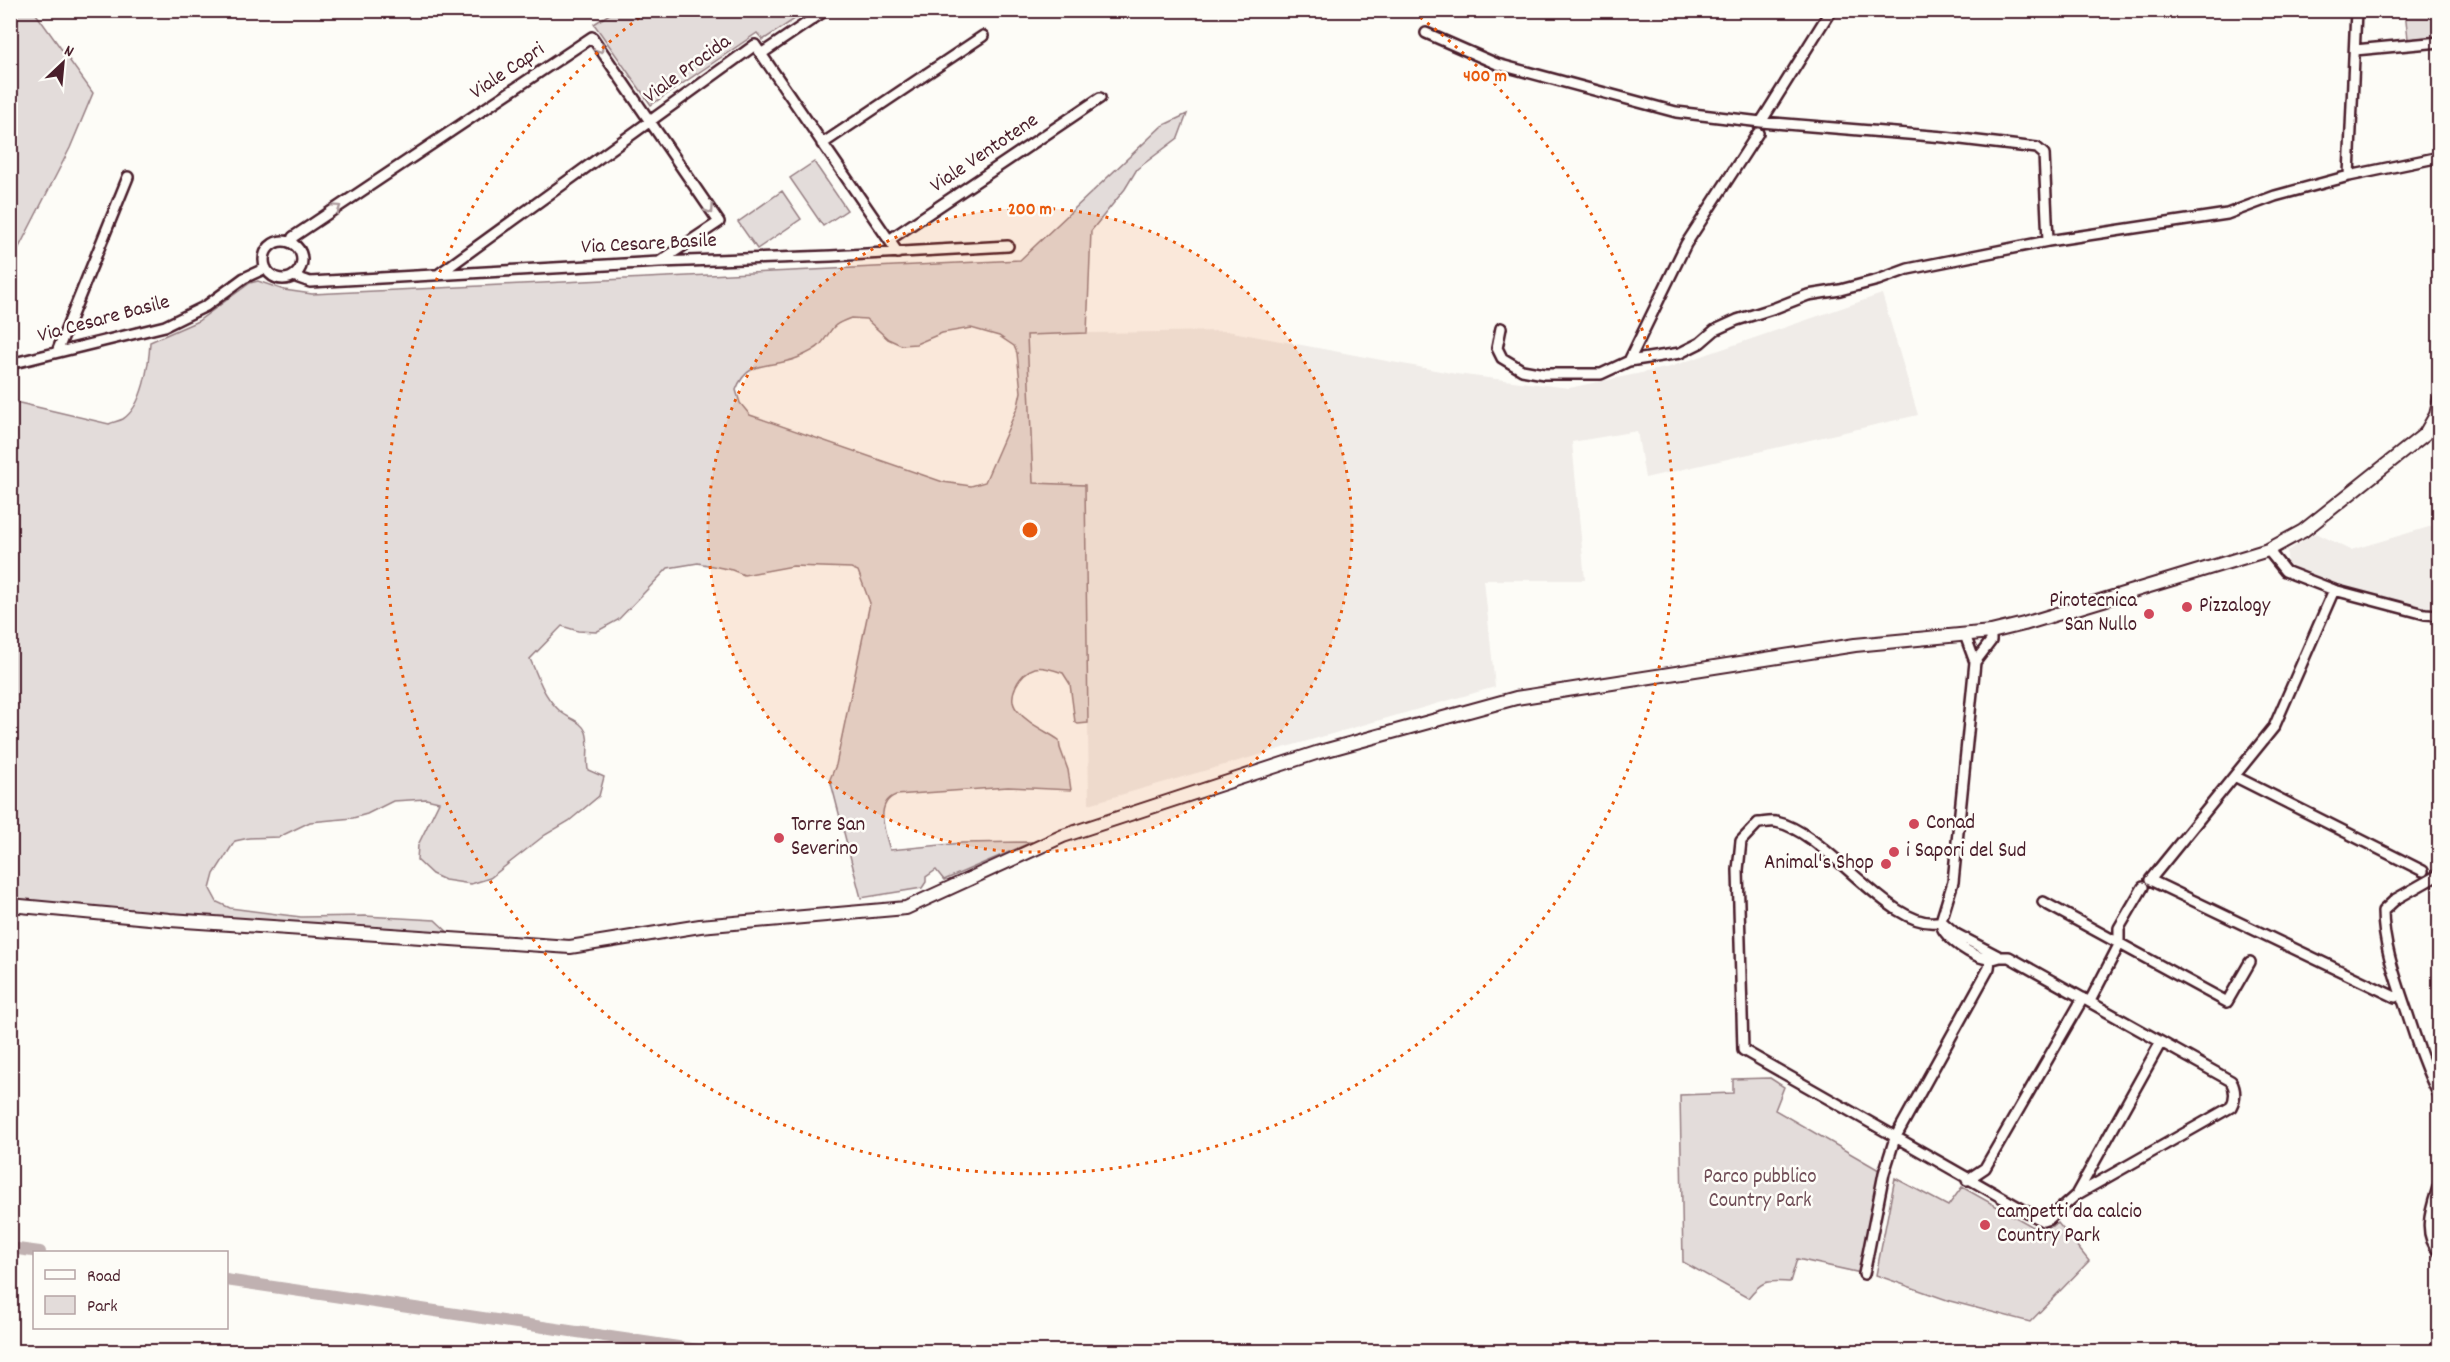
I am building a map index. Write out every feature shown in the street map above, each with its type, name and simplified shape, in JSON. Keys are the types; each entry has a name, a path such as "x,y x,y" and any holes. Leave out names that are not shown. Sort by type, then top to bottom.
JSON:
{"street":[{"path":"761,54 826,10"},
{"path":"1761,123 1831,10"},
{"path":"2349,176 2356,10"},
{"path":"1426,33 1497,64 1676,112 1761,123 1944,137 2037,148 2044,154 2048,241"},
{"path":"822,144 983,36"},
{"name":"Viale Capri","path":"291,242 293,237 592,37 718,222 659,262"},
{"path":"2355,50 2439,42"},
{"name":"Viale Procida","path":"439,274 755,45 898,253"},
{"name":"Viale Ventotene","path":"889,240 1100,98"},
{"path":"1629,361 1686,244 1758,133"},
{"path":"1501,328 1497,348 1502,358 1522,370 1544,374 1600,374 1629,361 1680,353 1700,344 1715,330 1737,320 1808,295 1840,290 1908,269 2048,241 2227,214 2275,196 2349,176 2439,157"},
{"path":"57,352 128,177"},
{"path":"279,241 291,242 300,250 302,261 298,272 293,276 280,279 274,277 266,268 264,256 269,246 279,241"},
{"name":"Via Cesare Basile","path":"293,276 310,282 659,262 898,253 1008,246"},
{"name":"Via Cesare Basile","path":"10,364 165,326 206,306 244,278 266,268"},
{"path":"10,905 182,921 570,946 700,926 906,908 1063,836 1316,753 1516,698 1856,645 1991,632 2268,550 2303,531 2425,434 2436,415 2439,398"},
{"path":"2268,550 2285,571 2334,590 2426,614 2439,615"},
{"path":"2334,590 2274,727 2236,777 2150,880 2395,998"},
{"path":"1975,662 1991,641 1991,632"},
{"path":"1941,921 1930,924 1919,922 1886,902 1834,857 1797,830 1775,822 1758,823 1741,841 1738,870 1743,1050 1967,1180 2043,1221 2049,1219 2076,1196 2231,1107 2235,1091 2231,1081 2009,957 1990,960 1951,940 1942,930 1941,921 1953,882 1975,662 1965,635"},
{"path":"2236,777 2423,871"},
{"path":"2439,874 2396,899 2383,911 2383,928 2399,988 2425,1066 2439,1097"},
{"path":"1967,1180 1985,1168 2119,945 2119,928 2143,887"},
{"path":"2043,902 2227,1002 2250,962"},
{"path":"1941,921 1965,939 2000,957"},
{"path":"1864,1274 1884,1173 1895,1138 1989,968 1990,960"},
{"path":"2076,1196 2161,1042"},
{"path":"2439,1181 2428,1225 2430,1238 2439,1253"}],"shaded area":[{"path":"1882,294 1918,415 1645,478 1637,431 1572,442 1585,580 1484,580 1495,687 1089,804 1085,485 1033,483 1027,334 1227,331 1456,374 1569,388 1670,367"},
{"path":"2439,524 2439,612 2337,588 2287,569 2287,551 2316,533 2351,550"}],"green space":[{"path":"11,10 34,11 93,93 70,148 11,263"},
{"path":"614,11 807,11 763,40 757,33 651,105 594,24"},
{"path":"2405,11 2439,11 2439,36 2408,39"},
{"path":"1187,114 1178,138 1137,169 1125,189 1091,231 1087,333 1027,335 1033,483 1085,485 1088,723 1075,722 1070,684 1063,673 1045,668 1035,668 1029,671 1019,680 1013,699 1021,715 1059,740 1071,790 1008,787 896,795 889,799 883,811 884,827 890,850 962,843 1032,842 944,880 936,870 926,877 922,888 861,898 830,779 836,765 870,603 858,571 851,568 793,566 744,575 732,570 698,563 668,568 618,620 596,632 578,631 562,626 530,659 550,700 561,712 584,728 588,741 588,770 604,777 599,796 569,821 545,835 490,878 471,884 445,880 432,874 417,860 418,845 439,802 426,799 393,801 353,818 310,822 279,837 235,841 214,874 210,889 217,902 230,908 301,917 365,916 435,920 451,935 145,915 11,900 11,401 109,424 123,419 136,405 144,384 150,342 198,321 250,283 258,281 284,290 312,294 1020,260 1162,126","holes":["851,318 866,319 888,339 901,345 916,344 942,333 971,328 999,336 1014,346 1017,353 1021,392 1018,406 985,482 971,486 943,482 750,415 740,403 736,390 747,373 761,366 787,361 810,352 821,344 835,326 844,321"]},
{"path":"814,162 847,210 823,226 790,178"},
{"path":"782,191 801,219 757,249 738,222"},
{"name":"Parco pubblico Country Park","path":"1770,1078 1784,1087 1775,1110 1879,1170 1861,1273 1797,1259 1790,1282 1766,1282 1748,1298 1683,1262 1680,1095 1733,1093 1733,1079"},
{"path":"1895,1178 1948,1206 1962,1187 2035,1228 2046,1229 2058,1223 2089,1261 2030,1322 1950,1301 1876,1275"}],"waterway":[{"path":"10,1248 33,1251"},
{"path":"228,1280 712,1352"}],"place":[{"name":"Pizzalogy","path":"2187,607"},
{"name":"Pirotecnica San Nullo","path":"2149,614"},
{"name":"Conad","path":"1914,824"},
{"name":"Torre San Severino","path":"779,838"},
{"name":"i Sapori del Sud","path":"1894,852"},
{"name":"Animal's Shop","path":"1886,864"},
{"name":"campetti da calcio Country Park","path":"1985,1225"}]}
